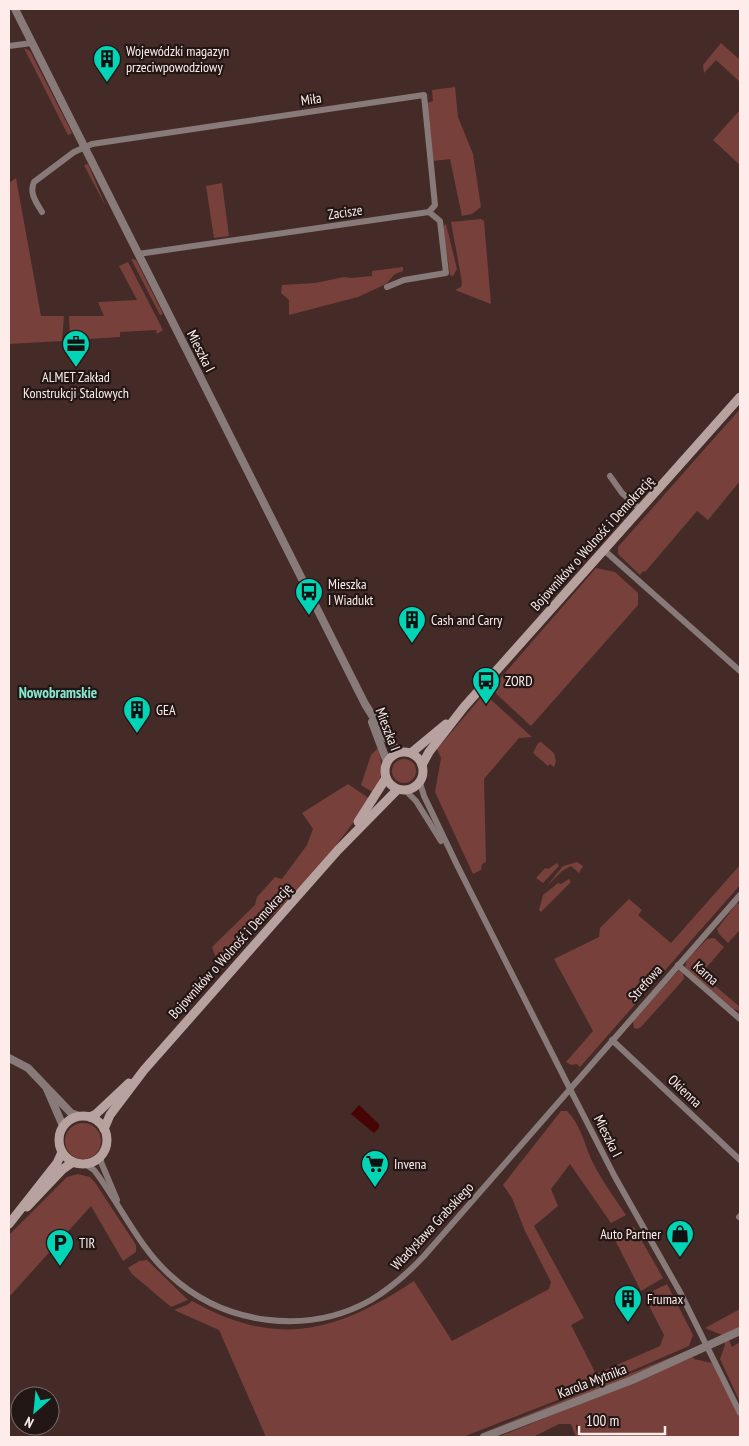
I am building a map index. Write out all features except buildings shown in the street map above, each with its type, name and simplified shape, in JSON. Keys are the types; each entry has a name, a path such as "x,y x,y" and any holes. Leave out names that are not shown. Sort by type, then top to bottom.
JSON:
{"main road":[{"name":"Bojowników o Wolność i Demokrację","path":"422,765 429,752 464,707 740,397"},
{"name":"Bojowników o Wolność i Demokrację","path":"411,753 464,707"},
{"path":"400,752 411,753 422,765 423,777 420,783 402,790 386,778 387,762 400,752"},
{"name":"Bojowników o Wolność i Demokrację","path":"338,850 379,792 386,778"},
{"name":"Bojowników o Wolność i Demokrację","path":"104,1129 110,1115 144,1070 338,850 402,790"},
{"name":"Bojowników o Wolność i Demokrację","path":"90,1117 144,1070"},
{"path":"79,1116 90,1117 104,1129 106,1143 101,1155 85,1164 73,1162 62,1152 58,1142 63,1126 79,1116"},
{"path":"9,1224 57,1163 62,1152"},
{"path":"9,1224 63,1169 73,1162"}],"street":[{"name":"Mieszka I","path":"15,9 365,704 387,739 400,752"},
{"path":"9,46 32,43"},
{"name":"Miła","path":"84,147 424,95 435,205 429,212"},
{"path":"42,212 31,188 34,182 74,152 84,147"},
{"path":"387,287 404,280 446,273 440,221 429,212"},
{"name":"Zacisze","path":"138,254 429,212"},
{"path":"610,476 622,493 641,510"},
{"path":"604,551 740,671"},
{"name":"Mieszka I","path":"365,704 387,762"},
{"name":"Mieszka I","path":"420,783 424,796 458,867 570,1089 708,1347 740,1413"},
{"name":"Mieszka I","path":"402,790 416,801 458,867"},
{"name":"Strefowa","path":"570,1089 740,895"},
{"name":"Karna","path":"678,965 740,1019"},
{"name":"Okienna","path":"612,1040 740,1160"},
{"path":"9,1058 28,1068 71,1113 79,1116"},
{"path":"46,1087 63,1126"},
{"name":"Władysława Grabskiego","path":"85,1164 94,1170 117,1201 148,1250 169,1275 194,1294 213,1305 232,1312 267,1320 299,1321 335,1315 371,1300 414,1267 570,1089"},
{"name":"Władysława Grabskiego","path":"101,1155 101,1162 114,1189 117,1201"},
{"name":"Karola Mytnika","path":"484,1437 632,1380 740,1331"}],"shaded area":[{"path":"721,43 740,60 740,82 716,60 704,73 703,65"},
{"path":"24,48 30,51 72,133 68,135"},
{"path":"455,87 458,117 473,154 481,207 472,214 462,216 450,159 433,161 427,103 433,101 432,90"},
{"path":"740,110 740,165 713,140"},
{"path":"88,164 106,207 84,165"},
{"path":"16,178 41,316 64,316 62,341 9,344 9,183"},
{"path":"222,183 229,236 214,238 206,186"},
{"path":"481,219 484,221 491,304 455,290 461,287 462,282 451,222"},
{"path":"446,224 457,269 453,276 450,275 443,227"},
{"path":"131,259 136,260 163,314 160,315"},
{"path":"128,262 163,330 157,334 156,330 120,332 120,337 72,340 70,337 69,316 104,316 98,302 137,300 119,266"},
{"path":"403,267 403,271 395,274 386,284 358,297 289,315 289,300 281,293 282,285 315,283 344,277 372,276 372,271"},
{"path":"740,409 740,481 708,520 697,511 645,572 643,571 640,575 618,554 618,547"},
{"path":"596,568 615,572 638,593 638,605 531,726 491,689"},
{"path":"482,696 487,696 532,737 519,738 484,779 486,862 482,864 481,870 473,874 435,792 441,758 437,749"},
{"path":"541,742 554,753 556,761 554,767 550,764 548,766 533,753 538,743"},
{"path":"378,748 381,771 374,793 361,785 371,755"},
{"path":"404,759 413,762 416,771 413,780 404,783 395,780 392,771 395,762"},
{"path":"348,784 370,799 358,816 319,866 290,898 260,927 256,923 218,964 212,947 255,905 257,897 275,877 282,879 307,845 313,829 302,813"},
{"path":"577,862 583,866 579,873 571,866 562,871 546,887 563,866"},
{"path":"557,863 559,866 543,883 536,878 545,868 548,869"},
{"path":"740,865 740,885 580,1067 577,1064 571,1065 566,1062 593,1031 554,959 599,937 600,928 629,899 642,910 638,915 671,943"},
{"path":"569,879 571,882 541,912 539,910 543,895 558,883 561,884"},
{"path":"737,903 740,905 740,930 728,943 719,934 717,929"},
{"path":"714,938 724,947 701,974 740,1007 740,1011 733,1009 685,967 687,960 707,939"},
{"path":"679,970 683,972 684,979 641,1027 634,1028 633,1021"},
{"path":"359,1105 379,1124 379,1128 374,1133 351,1114"},
{"path":"561,1111 567,1111 575,1122 591,1159 626,1215 611,1223 570,1164 551,1189 558,1206 534,1226 584,1318 571,1325 596,1374 660,1346 664,1335 645,1298 649,1293 667,1284 693,1335 689,1346 629,1372 463,1437 266,1437 219,1330 174,1310 192,1301 223,1316 252,1325 279,1329 306,1328 332,1322 359,1312 414,1281 452,1341 549,1289 551,1282 525,1231 512,1198 503,1185"},
{"path":"83,1123 90,1124 96,1128 100,1134 100,1148 96,1154 90,1158 83,1159 76,1158 70,1154 66,1148 65,1141 66,1134 70,1128 76,1124"},
{"path":"78,1174 90,1177 96,1184 136,1245 136,1252 123,1261 91,1206 9,1297 9,1235 67,1177"},
{"path":"634,1227 663,1278 641,1291 613,1236"},
{"path":"147,1260 188,1300 171,1307 132,1274 128,1268 139,1261"},
{"path":"740,1309 739,1328 722,1335 705,1328"},
{"path":"729,1340 732,1347 740,1342 740,1402 720,1359 725,1345 724,1342"},
{"path":"689,1350 631,1377 472,1437"},
{"path":"693,1357 694,1359 712,1363 740,1418 740,1437 576,1437 571,1424 559,1424 533,1437 498,1437"}],"waterway":[{"path":"577,1426 579,1437"}],"place":[{"name":"Wojewódzki magazyn przeciwpowodziowy","path":"107,83"},
{"name":"ALMET Zakład Konstrukcji Stalowych","path":"76,368"},
{"name":"Mieszka I Wiadukt","path":"309,616"},
{"name":"Cash and Carry","path":"412,644"},
{"name":"ZORD","path":"486,705"},
{"name":"GEA","path":"137,734"},
{"name":"Invena","path":"375,1188"},
{"name":"Auto Partner","path":"680,1258"},
{"name":"TIR","path":"60,1267"},
{"name":"Frumax","path":"628,1323"}],"district":[{"name":"Nowobramskie","path":"58,692"}]}
